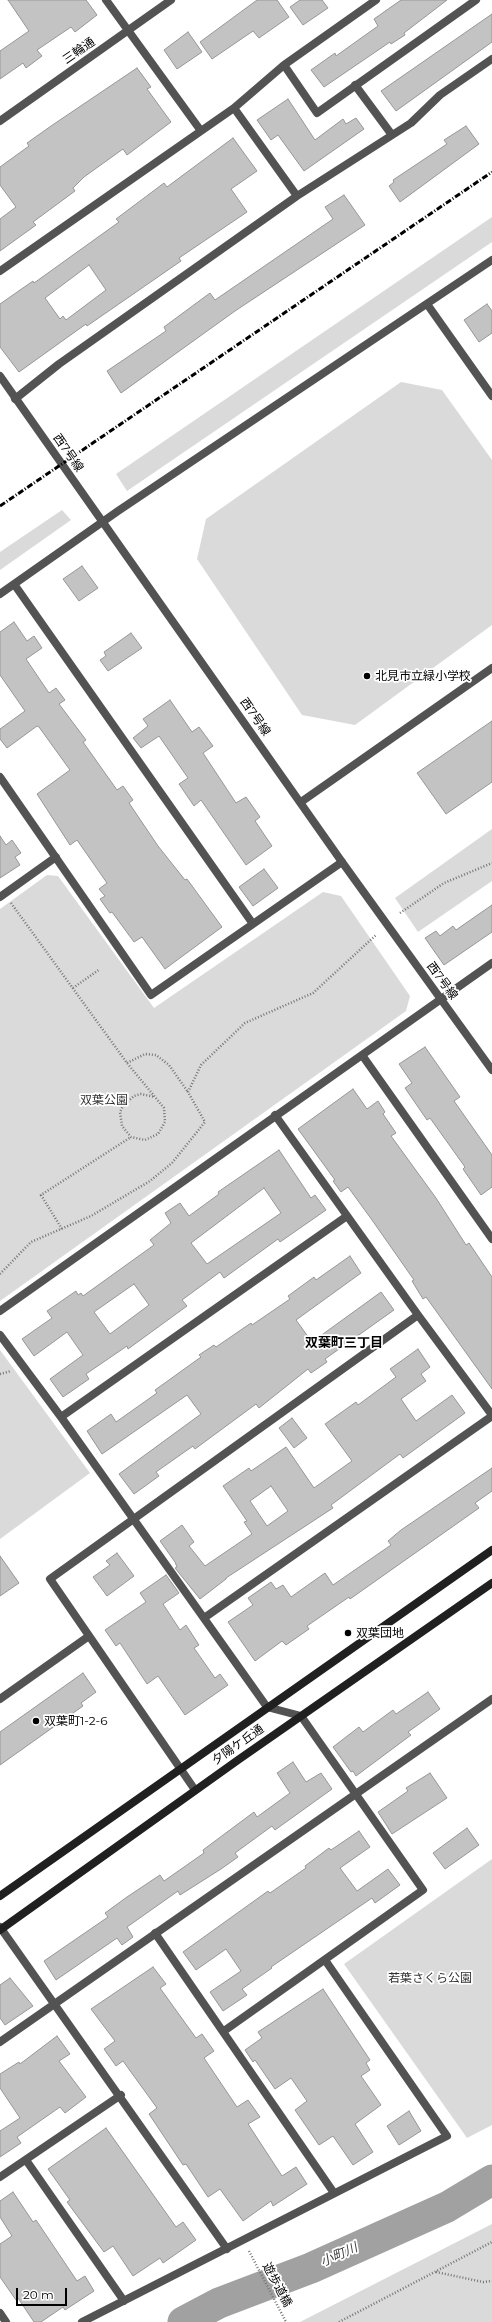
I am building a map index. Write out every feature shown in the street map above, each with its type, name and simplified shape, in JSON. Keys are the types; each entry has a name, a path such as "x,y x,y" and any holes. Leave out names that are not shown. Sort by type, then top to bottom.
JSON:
{"main road":[{"name":"夕陽ケ丘通","path":"0,1896 492,1550"},
{"name":"夕陽ケ丘通","path":"0,1929 300,1716 492,1583"}],"street":[{"path":"106,0 201,131"},
{"name":"三輪通","path":"0,121 171,0"},
{"path":"0,271 234,108 284,65 376,0"},
{"path":"284,65 317,113 476,0"},
{"path":"15,399 59,364 297,196 411,123 440,95 492,59"},
{"path":"355,85 392,135"},
{"path":"234,108 297,196"},
{"path":"0,594 102,522 492,260"},
{"path":"427,304 492,396"},
{"name":"西7号線","path":"0,376 342,862 492,1070"},
{"path":"14,584 253,924"},
{"path":"301,802 492,668"},
{"path":"0,777 151,995 342,862"},
{"path":"2,895 56,857"},
{"path":"0,1311 275,1115 492,963"},
{"path":"362,1055 492,1239"},
{"path":"204,1618 492,1415 418,1315 275,1115"},
{"path":"61,1417 347,1216"},
{"path":"195,1790 50,1579 418,1315"},
{"path":"0,1335 61,1417 267,1707 300,1716 423,1890 224,2030"},
{"path":"0,1699 89,1636"},
{"path":"0,2042 354,1793 492,1699"},
{"path":"0,1929 120,2095 227,2249"},
{"path":"155,1933 224,2030 334,2193"},
{"path":"82,2322 447,2136 325,1960"},
{"path":"0,2177 120,2095"},
{"path":"26,2160 124,2301"},
{"path":"0,2313 6,2322"}],"path":[{"path":"400,913 444,883 492,863"},
{"path":"2,895 73,988 127,1063 155,1097 164,1108 166,1122 163,1129 152,1138 138,1140 131,1137 122,1126 120,1112 123,1106 134,1096 141,1094 155,1097"},
{"path":"188,1092 200,1065 245,1023 313,993 376,935"},
{"path":"73,988 100,969"},
{"path":"0,1274 31,1242 91,1216 150,1181 172,1163 205,1122 188,1092 168,1065 156,1055 145,1054 127,1063"},
{"path":"62,1229 40,1195 131,1137"},
{"path":"339,2322 492,2242"},
{"name":"遊歩道橋","path":"251,2256 286,2322"},
{"path":"435,2272 483,2282 492,2281"}],"green space":[{"path":"492,217 492,242 127,491 116,474"},
{"path":"401,382 442,390 492,460 492,625 355,725 302,715 197,559 206,519"},
{"path":"62,510 71,520 0,570 0,552"},
{"path":"492,829 492,881 418,932 395,898"},
{"name":"双葉公園","path":"47,875 58,876 154,1008 323,892 341,896 410,996 406,1011 0,1301 0,909"},
{"path":"0,1350 90,1473 0,1539"},
{"name":"若葉さくら公園","path":"492,1859 492,2125 467,2138 344,1964"},
{"path":"492,2224 492,2322 300,2322"}],"building":[{"path":"8,0 86,0 97,15 75,32 71,27 37,50 42,56 26,68 23,63 0,79 0,51 29,31"},
{"path":"257,0 277,0 289,17 259,38 253,31 212,59 200,42"},
{"path":"300,0 322,0 328,8 303,25 290,7"},
{"path":"401,0 447,0 404,33 405,35 391,44 390,42 324,87 311,70 335,53 336,56 378,26 374,19"},
{"path":"492,14 492,42 396,111 381,91"},
{"path":"188,32 202,52 177,69 164,50"},
{"path":"137,68 151,87 147,89 171,122 127,155 123,149 84,177 73,188 75,191 33,222 36,225 0,251 0,219 16,207 0,185 0,167 29,146 27,143"},
{"path":"288,99 315,140 343,119 346,124 356,118 364,129 304,171 278,135 271,140 257,120"},
{"path":"466,126 479,144 400,202 389,186 394,182 393,180 447,144 444,140"},
{"path":"233,138 257,171 231,189 247,212 179,258 181,261 87,326 86,324 19,372 0,347 0,304 33,281 34,283 119,222 116,219 164,183 167,187","holes":["89,265 106,290 66,320 63,316 60,319 45,298"]},
{"path":"344,195 365,225 235,311 121,393 107,371 166,331 164,327 210,293 215,300 333,219 325,207"},
{"path":"487,304 492,311 492,333 479,342 464,320"},
{"path":"82,566 98,588 79,601 63,579"},
{"path":"14,622 27,641 34,636 42,648 26,659 49,693 56,688 65,700 59,704 86,740 83,742 117,790 123,786 133,800 129,803 158,846 185,880 187,879 222,927 165,969 142,937 134,942 112,912 110,913 100,899 105,896 99,889 107,883 77,840 70,845 37,794 70,770 37,726 7,748 0,739 0,729 25,711 0,675 0,632"},
{"path":"131,633 142,648 108,671 100,660 106,656 104,652"},
{"path":"170,700 192,732 199,727 213,746 203,753 236,803 246,797 260,817 255,821 272,846 246,865 201,800 194,806 179,784 188,778 159,736 141,748 133,738 148,726 143,719"},
{"path":"492,721 492,782 446,814 417,773"},
{"path":"0,836 6,845 12,840 21,853 15,857 20,865 0,878"},
{"path":"264,869 278,888 253,906 239,887"},
{"path":"492,905 492,932 444,965 425,938 436,931 440,936 453,926 456,930"},
{"path":"425,1047 460,1097 454,1101 492,1155 492,1187 481,1195 463,1169 465,1167 430,1118 427,1120 405,1088 412,1083 399,1064"},
{"path":"353,1089 367,1109 378,1101 385,1112 383,1114 396,1133 391,1136 436,1198 466,1245 469,1243 492,1277 492,1389 426,1297 423,1299 412,1281 414,1280 348,1187 341,1192 333,1181 335,1180 298,1129"},
{"path":"279,1150 311,1198 315,1195 326,1210 280,1242 278,1239 224,1278 220,1272 182,1300 187,1306 128,1349 127,1346 86,1374 89,1379 63,1397 50,1379 83,1355 67,1332 34,1356 22,1339 52,1318 47,1311 76,1291 78,1295 81,1293 83,1296 154,1245 150,1240 171,1223 165,1213 180,1203 189,1216 219,1194 218,1192","holes":["264,1188 281,1213 207,1264 191,1243","134,1284 149,1305 110,1334 94,1312"]},
{"path":"350,1256 361,1273 296,1320 312,1342 381,1292 394,1310 325,1359 327,1362 311,1373 308,1369 259,1408 256,1404 195,1449 193,1446 156,1472 159,1476 134,1494 119,1474 201,1414 187,1395 102,1454 87,1431 111,1414 116,1422 157,1393 155,1390 201,1357 199,1355 214,1345 216,1347 251,1323 252,1325 290,1299 288,1296 314,1277 316,1280"},
{"path":"418,1349 430,1367 421,1374 426,1381 401,1399 416,1421 452,1395 465,1413 403,1458 400,1454 331,1505 333,1508 226,1578 200,1599 175,1568 177,1567 175,1562 160,1541 182,1525 194,1542 189,1546 205,1566 252,1534 244,1522 247,1521 223,1486 249,1468 251,1471 286,1447 314,1488 352,1461 325,1424 356,1402 358,1405 396,1377 390,1369","holes":["271,1486 288,1511 267,1526 250,1501"]},
{"path":"292,1418 307,1438 294,1448 279,1428"},
{"path":"492,1468 492,1491 475,1503 479,1508 350,1599 349,1597 307,1626 309,1629 286,1645 282,1641 255,1661 228,1622 253,1605 248,1598 271,1582 276,1589 283,1585 291,1597 325,1573 333,1585 391,1545 388,1541 401,1530"},
{"path":"117,1553 134,1576 107,1596 93,1577 110,1565 106,1561"},
{"path":"0,1556 19,1583 0,1596"},
{"path":"166,1575 179,1593 163,1604 180,1630 186,1625 199,1645 194,1648 215,1678 220,1674 228,1685 185,1715 158,1676 147,1684 120,1643 116,1646 105,1630 146,1602 140,1593"},
{"name":"双葉町1-2-6","path":"83,1673 96,1692 81,1703 83,1706 0,1765 0,1732"},
{"path":"428,1692 440,1709 408,1732 411,1735 356,1776 353,1771 351,1772 333,1747 359,1727 363,1732 393,1710 396,1714"},
{"path":"293,1762 306,1782 321,1773 332,1789 275,1830 272,1826 235,1853 238,1857 221,1869 180,1895 178,1891 127,1927 133,1937 122,1945 117,1938 56,1980 44,1961 108,1917 105,1913 127,1897 160,1875 164,1881 204,1853 203,1850 254,1812 257,1817 290,1793 277,1773"},
{"path":"430,1773 447,1798 392,1834 378,1812 408,1791 406,1788"},
{"path":"467,1828 479,1845 445,1869 433,1853"},
{"path":"359,1831 370,1847 340,1868 357,1891 388,1869 400,1885 375,1903 372,1898 271,1967 272,1968 242,1989 247,1995 223,2011 210,1992 241,1971 226,1949 196,1970 183,1952 268,1891 270,1893 306,1868 305,1866 329,1848 331,1850"},
{"path":"153,1967 166,1984 160,1988 196,2038 202,2034 214,2051 204,2058 237,2107 248,2100 260,2117 248,2124 282,2176 296,2167 307,2184 273,2206 271,2201 243,2221 220,2189 208,2197 186,2164 183,2165 149,2114 157,2108 123,2061 116,2066 104,2049 115,2041 91,2009"},
{"path":"10,1978 33,2006 5,2025 0,2018 0,1985"},
{"path":"323,1989 370,2060 366,2063 370,2070 361,2076 381,2105 355,2124 373,2152 353,2165 333,2136 319,2145 295,2110 307,2101 291,2078 275,2089 255,2060 253,2062 245,2050 262,2038 258,2032"},
{"path":"57,2036 70,2054 59,2061 86,2097 65,2113 60,2107 17,2137 21,2143 0,2157 0,2131 20,2118 0,2088 0,2074 19,2062 20,2064"},
{"path":"409,2111 421,2131 399,2145 387,2126"},
{"path":"106,2128 176,2227 183,2222 196,2240 163,2263 160,2258 133,2276 113,2246 104,2252 67,2202 70,2200 48,2169"},
{"path":"13,2192 33,2222 36,2220 77,2281 85,2276 94,2291 65,2310 63,2307 41,2322 34,2322 18,2298 16,2300 0,2277 0,2244 12,2236 0,2217 0,2201"}],"waterway":[{"name":"小町川","path":"183,2322 219,2303 311,2268 447,2207 492,2180"}],"railway":[{"path":"0,506 492,172"}],"place":[{"name":"北見市立緑小学校","path":"367,676"},
{"name":"双葉団地","path":"348,1633"},
{"name":"双葉町1-2-6","path":"36,1721"}],"district":[{"name":"双葉町三丁目","path":"344,1343"}]}
